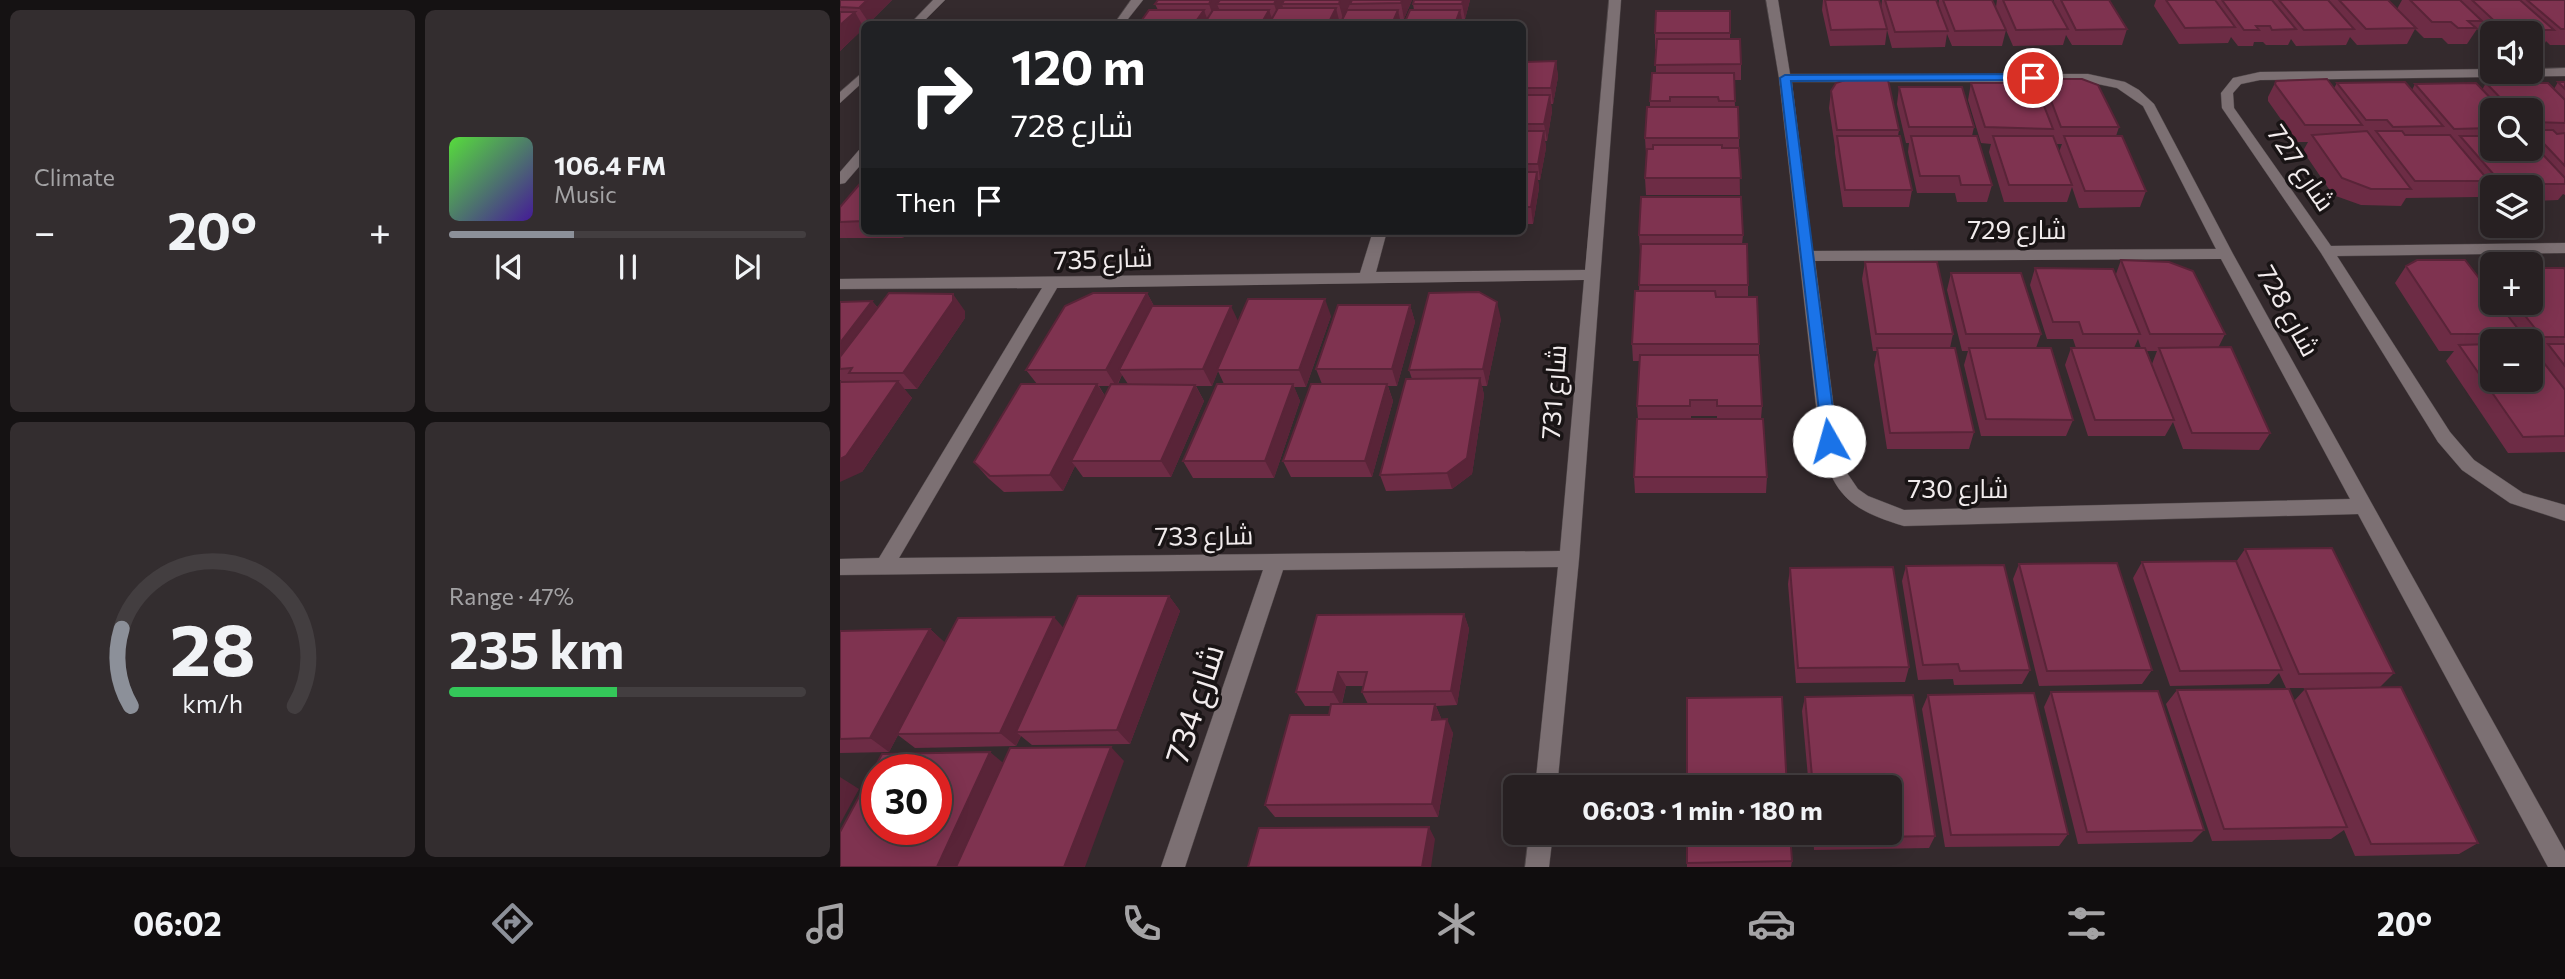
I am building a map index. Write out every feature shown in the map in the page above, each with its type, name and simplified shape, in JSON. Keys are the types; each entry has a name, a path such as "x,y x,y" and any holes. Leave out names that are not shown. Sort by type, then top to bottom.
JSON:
{"street":[{"path":"918,21 939,0"},
{"path":"1120,21 1137,0"},
{"name":"شارع 731","path":"1546,775 1569,559 1615,0"},
{"name":"شارع 730","path":"1772,0 1785,78 1835,469 1848,492 1875,510 1905,519 2365,506"},
{"name":"شارع 727","path":"2565,72 2260,76 2238,81 2227,93 2228,108 2327,251 2444,437 2468,465 2516,498 2565,513"},
{"path":"841,97 861,78"},
{"name":"شارع 728","path":"1785,78 2088,78 2123,84 2148,104 2561,867"},
{"path":"840,180 861,156"},
{"path":"1367,276 1379,235"},
{"path":"2327,251 2565,248"},
{"name":"شارع 729","path":"1808,256 2227,254"},
{"name":"شارع 735","path":"840,284 1051,285 1367,276 1591,275"},
{"path":"885,565 1051,285"},
{"name":"شارع 733","path":"840,567 1569,559"},
{"name":"شارع 734","path":"1174,867 1276,561"},
{"path":"1537,867 1540,845"}],"building":[{"path":"840,0 867,0 859,8 840,7"},
{"path":"1158,0 1211,0 1209,4 1155,4"},
{"path":"1220,0 1276,0 1274,4 1217,4"},
{"path":"1284,0 1340,0 1339,4 1282,4"},
{"path":"1352,0 1402,0 1401,3 1350,4"},
{"path":"1414,0 1463,0 1462,4 1413,4"},
{"path":"1825,0 1879,0 1887,29 1831,30"},
{"path":"1885,0 1936,0 1948,31 1895,32"},
{"path":"1943,0 1992,0 2006,30 1955,31"},
{"path":"2003,0 2052,0 2068,29 2016,30"},
{"path":"2061,0 2109,0 2127,29 2076,30"},
{"path":"2166,0 2215,0 2235,27 2185,28"},
{"path":"2222,0 2272,0 2296,29 2272,30 2270,26 2256,26 2259,30 2244,30"},
{"path":"2279,0 2328,0 2354,29 2304,30"},
{"path":"2339,0 2388,0 2416,28 2366,29"},
{"path":"2410,0 2460,0 2482,21 2468,21 2476,28 2458,28 2451,22 2432,22"},
{"path":"2472,0 2520,0 2554,30 2543,30 2543,21 2494,21"},
{"path":"2527,0 2565,0 2565,29 2561,29"},
{"path":"1278,8 1336,8 1330,21 1271,21"},
{"path":"1149,10 1204,10 1196,21 1141,21"},
{"path":"1213,10 1269,10 1263,21 1206,21"},
{"path":"1347,10 1398,10 1393,21 1342,21"},
{"path":"1410,10 1460,10 1456,21 1405,21"},
{"path":"1656,11 1730,11 1730,33 1655,33"},
{"path":"840,12 855,12 840,25"},
{"path":"1657,39 1740,39 1741,64 1655,65"},
{"path":"1556,61 1551,88 1526,88 1526,62"},
{"path":"1652,73 1734,73 1735,101 1719,101 1718,97 1670,97 1670,101 1650,101"},
{"path":"1848,79 1888,80 1899,130 1837,130 1831,91 1836,83"},
{"path":"2043,79 2082,79 2098,85 2119,127 2061,127"},
{"path":"2327,79 2362,125 2305,125 2275,84 2276,81"},
{"path":"2405,82 2443,126 2393,127 2387,120 2366,120 2337,83"},
{"path":"1971,83 2035,83 2053,129 1985,127"},
{"path":"2476,83 2490,98 2480,98 2480,128 2454,129 2415,84"},
{"path":"2548,83 2565,100 2565,123 2543,122 2543,98 2500,98 2487,84"},
{"path":"1899,87 1962,87 1974,127 1909,127"},
{"path":"1526,95 1550,95 1544,124 1526,124"},
{"path":"1647,107 1738,107 1739,138 1645,138"},
{"path":"2543,130 2565,133 2565,166 2543,143"},
{"path":"1526,131 1544,131 1538,164 1526,164"},
{"path":"2367,131 2411,189 2371,189 2342,178 2312,135"},
{"path":"2376,131 2402,131 2405,135 2450,135 2484,175 2480,175 2480,181 2415,181"},
{"path":"1837,136 1900,136 1912,190 1845,190"},
{"path":"1911,136 1977,136 1992,185 1961,185 1959,176 1920,176"},
{"path":"1993,136 2053,136 2072,185 2009,185"},
{"path":"2064,136 2122,136 2146,191 2085,191"},
{"path":"2460,136 2480,136 2480,159"},
{"path":"1653,145 1722,145 1722,148 1739,148 1741,178 1645,178 1647,149 1653,149"},
{"path":"2543,155 2565,178 2565,184 2543,184 2543,175 2494,175 2482,161 2543,161"},
{"path":"1526,172 1537,172 1531,207 1526,207"},
{"path":"861,182 861,221 840,222 840,207"},
{"path":"1641,197 1741,197 1743,235 1639,235"},
{"path":"1641,244 1747,244 1748,285 1639,285"},
{"path":"2121,260 2169,262 2193,271 2225,334 2150,334"},
{"path":"2417,260 2465,260 2480,279 2480,315 2507,315 2518,329 2480,329 2480,334 2451,334 2406,266"},
{"path":"1865,262 1937,262 1953,334 1876,334"},
{"path":"2035,268 2113,269 2140,334 2083,334 2079,322 2053,322"},
{"path":"2543,268 2564,268 2565,337 2543,337 2543,329 2536,329 2525,315 2543,315"},
{"path":"1951,273 2021,273 2041,334 1966,334"},
{"path":"1635,291 1715,291 1716,297 1757,297 1759,344 1632,344"},
{"path":"1479,292 1497,302 1483,369 1409,370 1429,293"},
{"path":"889,293 953,294 953,301 903,373 849,373 852,368 840,369 840,357"},
{"path":"1093,293 1147,293 1106,370 1026,370 1065,306"},
{"path":"1248,299 1325,299 1299,370 1217,370"},
{"path":"872,301 840,343 840,302"},
{"path":"1338,305 1410,305 1392,369 1316,369"},
{"path":"1152,306 1231,306 1203,369 1119,370"},
{"path":"2480,344 2480,375 2459,345"},
{"path":"2548,344 2565,344 2565,366"},
{"path":"2231,347 2270,433 2192,433 2159,348"},
{"path":"1877,348 1955,348 1974,432 1890,433"},
{"path":"1969,348 2051,348 2073,420 1986,419"},
{"path":"2071,348 2145,348 2174,420 2095,420"},
{"path":"1640,355 1759,355 1762,406 1717,406 1717,400 1690,400 1690,406 1637,406"},
{"path":"2543,362 2565,390 2565,436 2523,437 2492,392 2543,392"},
{"path":"1480,378 1467,458 1447,473 1380,475 1406,379"},
{"path":"898,381 846,456 840,459 840,382"},
{"path":"1021,384 1097,384 1050,475 990,476 974,462"},
{"path":"1111,384 1195,385 1161,461 1071,461"},
{"path":"1217,384 1293,384 1265,461 1183,461"},
{"path":"1311,384 1387,384 1365,461 1283,461"},
{"path":"1637,419 1763,419 1767,477 1634,477"},
{"path":"2332,548 2394,673 2299,674 2245,549"},
{"path":"2236,561 2282,670 2180,671 2142,562"},
{"path":"2117,563 2152,670 2047,671 2019,564"},
{"path":"2004,565 2030,670 1960,671 1958,664 1923,665 1906,566"},
{"path":"1893,567 1909,667 1798,668 1790,568"},
{"path":"1078,596 1169,596 1117,730 1016,732"},
{"path":"1464,614 1451,691 1362,692 1367,672 1338,672 1333,692 1296,692 1317,615"},
{"path":"1054,617 1000,733 897,734 958,618"},
{"path":"930,629 870,738 840,739 840,631"},
{"path":"2401,687 2478,843 2371,844 2305,689"},
{"path":"2289,689 2347,827 2224,829 2177,690"},
{"path":"2158,691 2204,830 2087,832 2051,692"},
{"path":"2034,693 2068,834 1951,835 1928,695"},
{"path":"1913,695 1935,836 1902,837 1902,775 1812,775 1805,697"},
{"path":"1782,697 1786,775 1687,775 1687,698"},
{"path":"1331,704 1435,704 1432,720 1447,719 1432,804 1265,805 1290,715 1329,715"},
{"path":"1111,747 1064,867 956,867 1010,748"},
{"path":"990,752 952,834 952,754 882,754"},
{"path":"861,793 861,845 947,845 937,867 840,867 840,832"},
{"path":"1429,827 1422,867 1248,867 1259,828"},
{"path":"1687,845 1791,845 1792,861 1687,863"}],"route":[{"path":"1829,441 1785,78 2033,78"}]}
